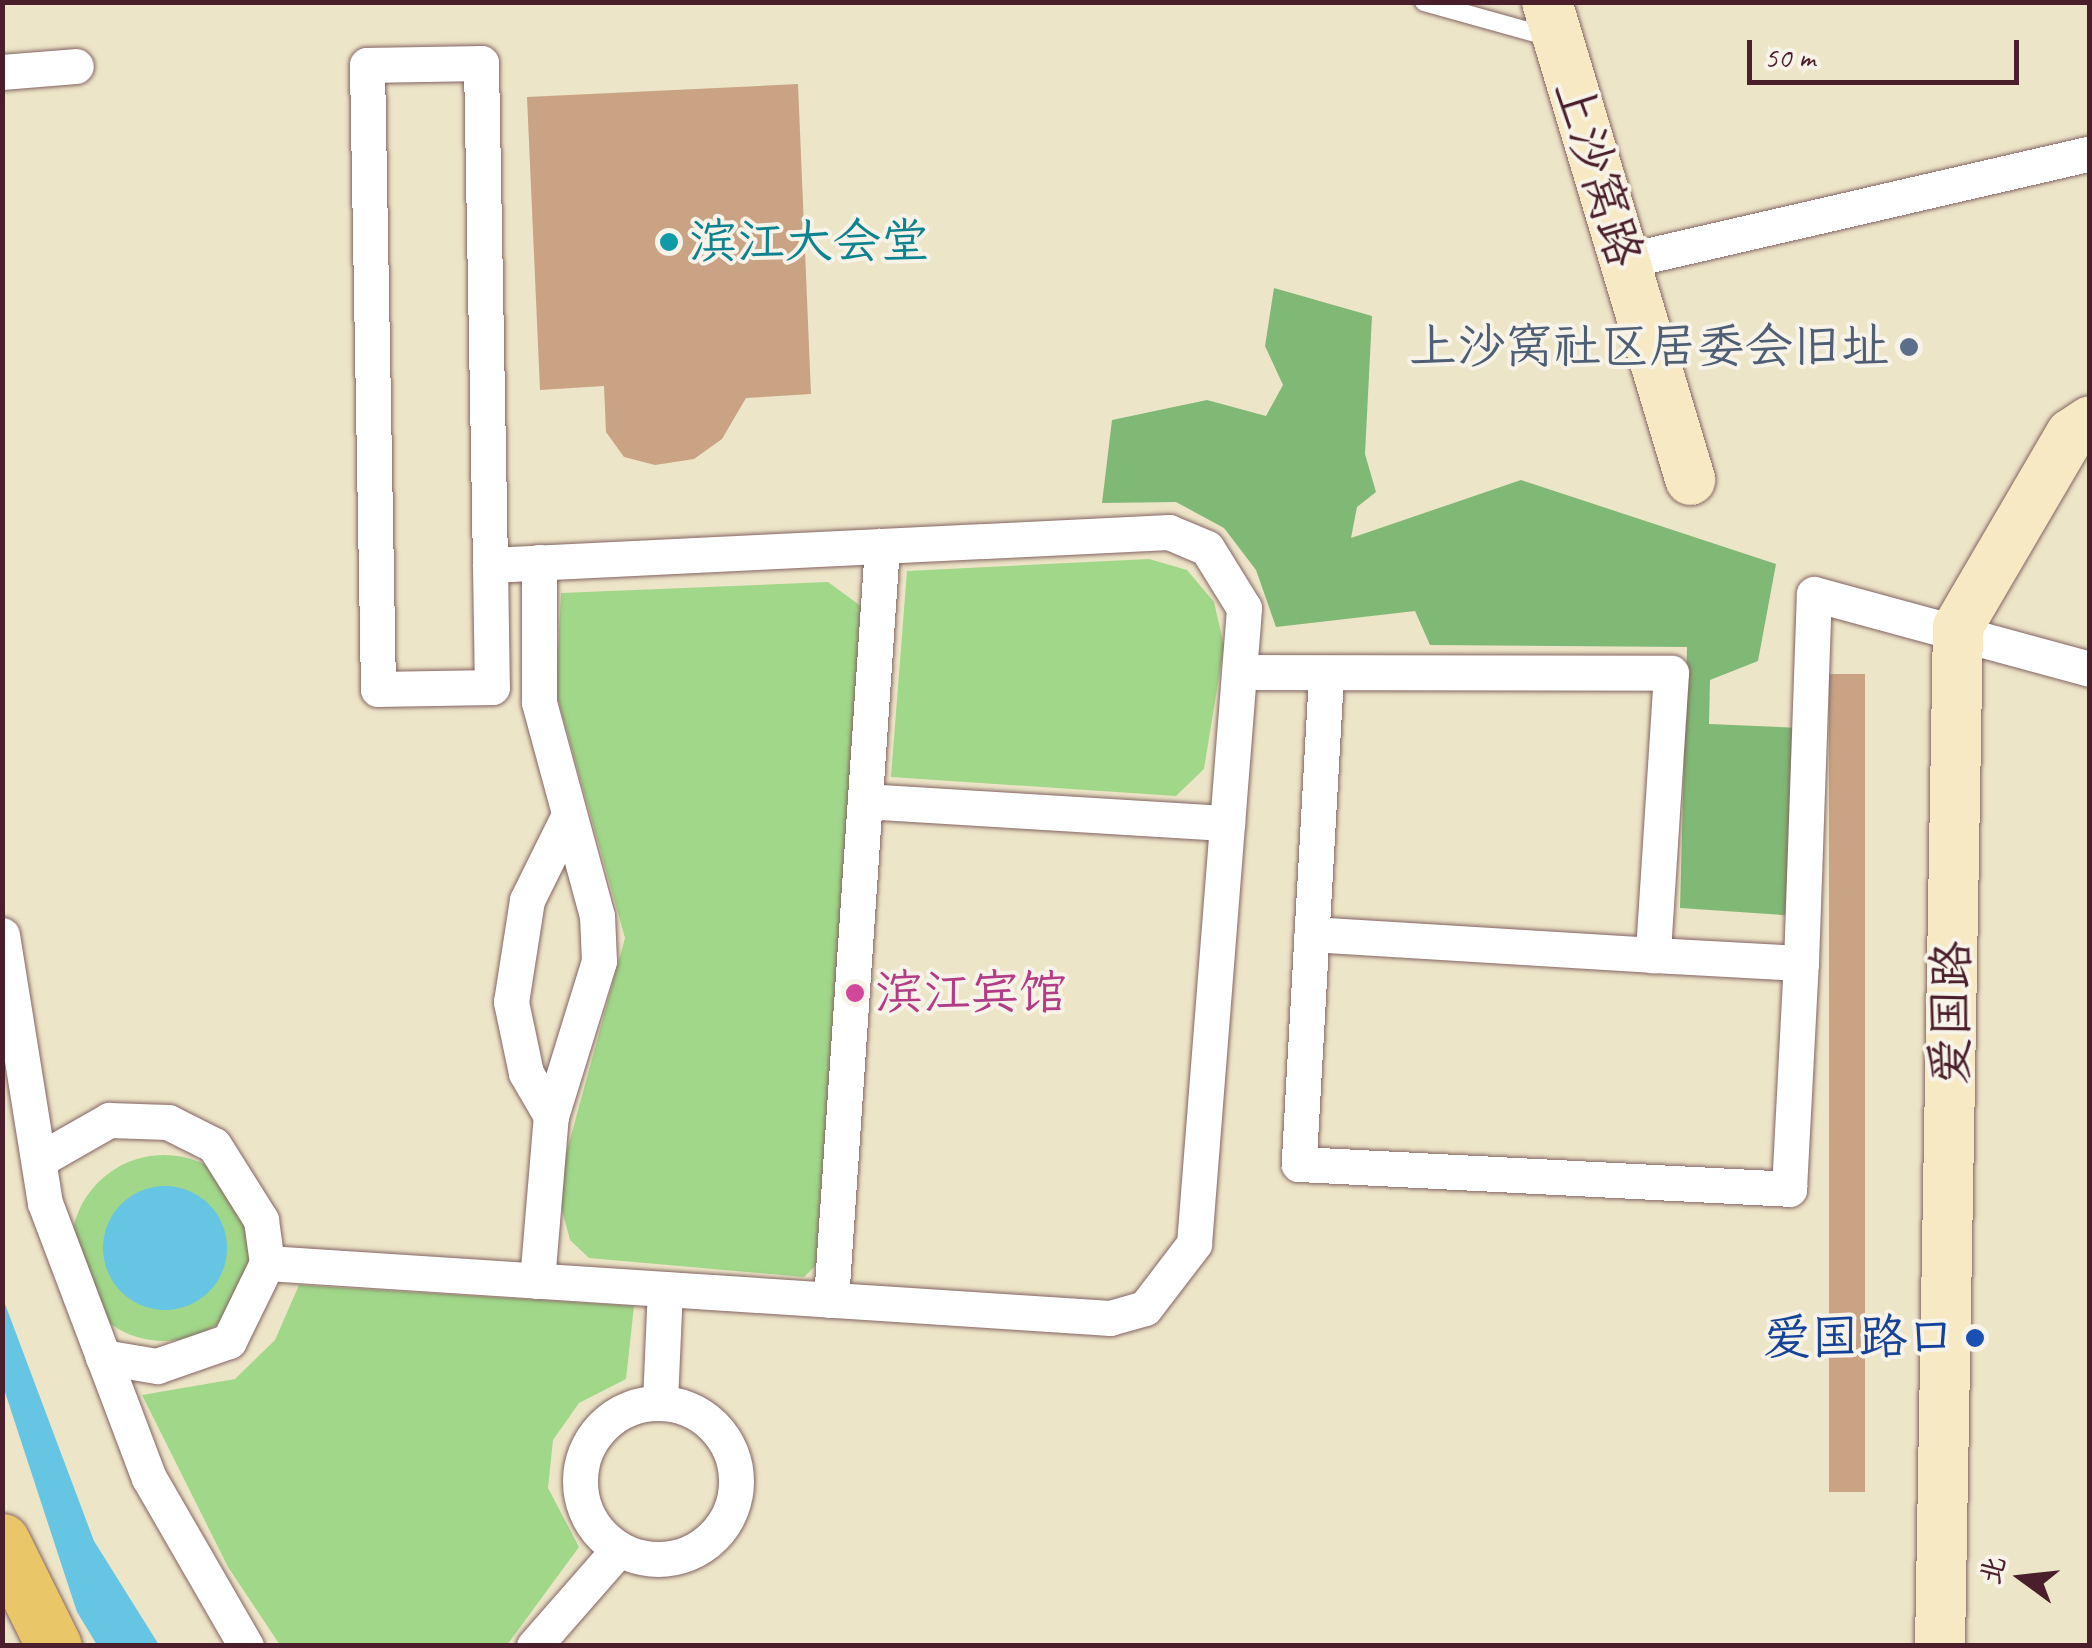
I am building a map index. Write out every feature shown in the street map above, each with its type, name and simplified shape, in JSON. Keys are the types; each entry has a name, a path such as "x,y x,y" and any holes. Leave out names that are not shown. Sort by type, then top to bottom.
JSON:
{"main road":[{"path":"2,1541 54,1646"}],"street":[{"name":"上沙窝路","path":"1552,21 1690,480"},
{"path":"481,63 490,565 492,687 378,689 367,65 481,63"},
{"path":"2,72 76,66"},
{"path":"1624,261 2090,153"},
{"name":"爱国路","path":"1940,1646 1958,627 2071,434 2090,421"},
{"path":"268,1264 1110,1318 1145,1308 1194,1244 1244,608 1207,548 1169,532 490,565"},
{"path":"831,1300 882,546"},
{"path":"536,1280 551,1116 599,961 597,916 539,702 540,562"},
{"path":"1326,675 1299,1164 1789,1190 1814,594 1958,627 2090,669"},
{"path":"1240,672 1671,674 1653,955"},
{"path":"865,800 1227,823"},
{"path":"551,1116 526,1072 511,1002 532,885 568,817"},
{"path":"1312,934 1801,963"},
{"path":"2,935 39,1160 103,1357 149,1478 246,1646"},
{"path":"39,1160 110,1120 168,1122 214,1145 241,1178 268,1264 228,1341 157,1366 103,1357"},
{"path":"660,1402 665,1289"},
{"path":"660,1402 707,1418 724,1438 735,1474 730,1513 695,1551 644,1558 619,1549 585,1509 583,1458 612,1418 660,1402"},
{"path":"534,1646 619,1549"}],"lane":[{"name":"上沙窝路","path":"1424,2 1552,21"}],"green space":[{"path":"1274,288 1372,316 1365,454 1376,492 1357,507 1351,538 1521,480 1776,564 1758,661 1710,680 1709,724 1802,728 1797,916 1680,908 1687,647 1430,645 1415,611 1276,627 1256,570 1224,528 1176,502 1102,503 1112,420 1207,400 1266,416 1283,385 1265,346"},
{"path":"1149,559 1187,570 1214,602 1224,646 1204,769 1176,796 891,777 907,571"},
{"path":"828,582 862,607 816,1265 804,1277 589,1258 570,1240 561,1206 565,1158 625,938 556,692 561,593"},
{"path":"164,1155 200,1162 230,1182 250,1212 257,1248 250,1284 230,1314 200,1334 164,1341 128,1334 98,1314 78,1284 71,1248 78,1212 98,1182 128,1162"},
{"path":"299,1285 634,1306 626,1379 579,1403 553,1440 548,1488 579,1547 507,1645 280,1645 228,1567 142,1395 235,1379 275,1340"}],"water":[{"path":"165,1186 189,1191 209,1204 222,1224 227,1248 222,1272 209,1292 189,1305 165,1310 141,1305 121,1292 108,1272 103,1248 108,1224 121,1204 141,1191"},
{"path":"2,1296 94,1541 159,1645 3,1645"}],"pier":[{"path":"3,1386 77,1612 97,1645 2,1645"}],"building":[{"name":"滨江大会堂","path":"798,84 811,394 746,398 722,439 694,459 655,465 624,457 606,432 604,386 540,390 527,97"},
{"path":"1829,674 1865,674 1865,1492 1829,1492"}],"place":[{"name":"滨江大会堂","path":"669,242"},
{"name":"上沙窝社区居委会旧址","path":"1909,347"},
{"name":"滨江宾馆","path":"855,993"},
{"name":"爱国路口","path":"1975,1338"}]}
